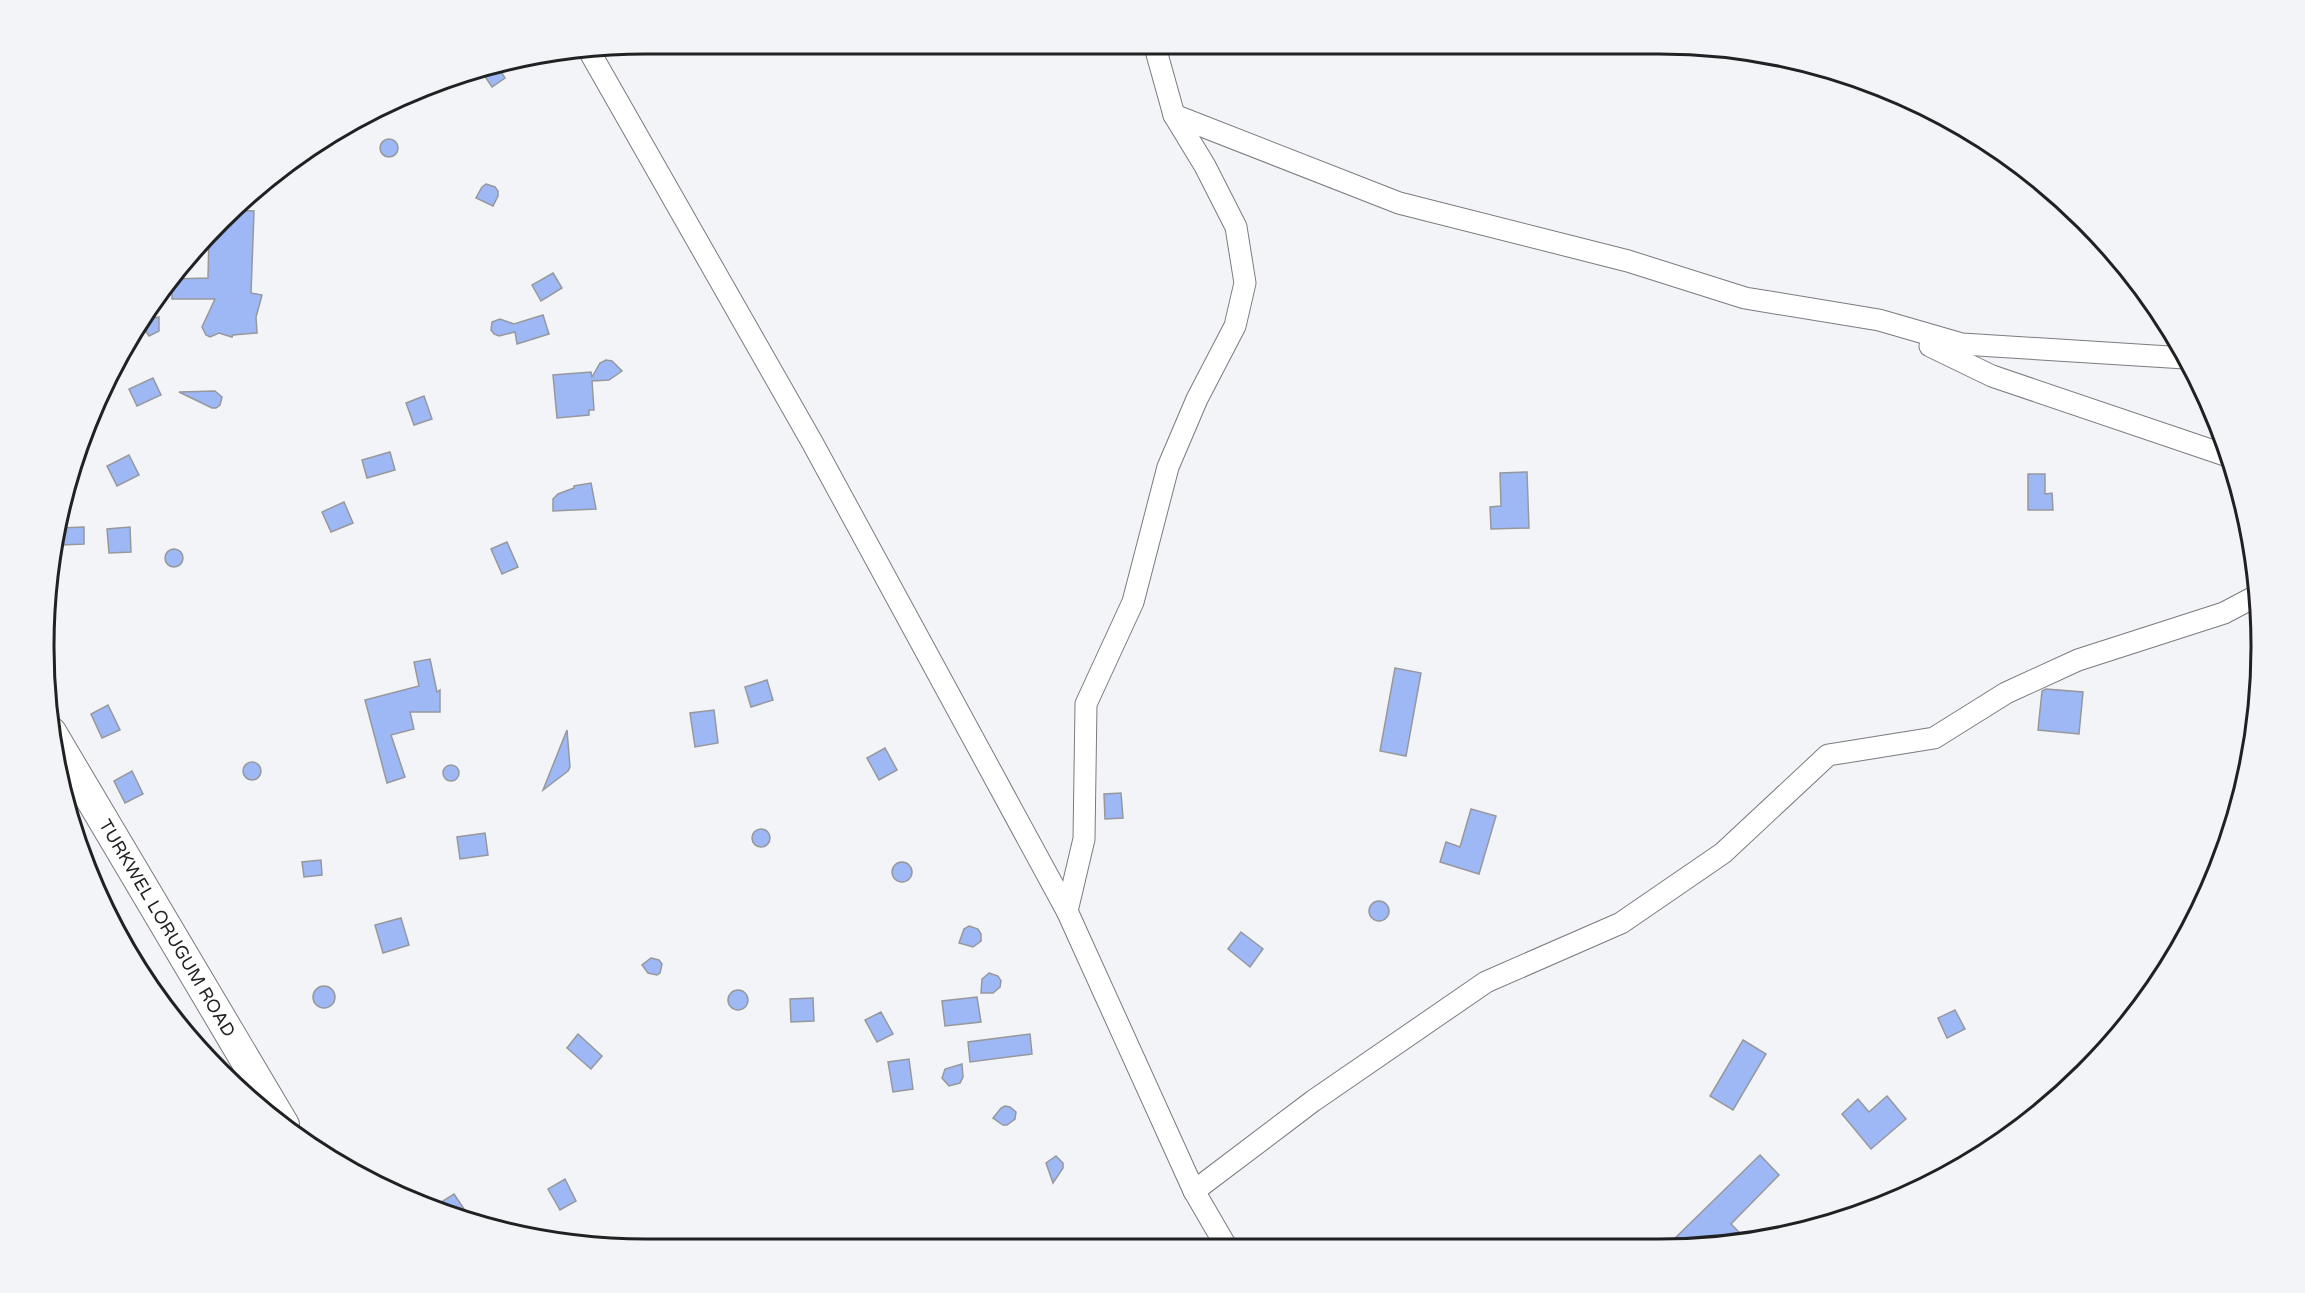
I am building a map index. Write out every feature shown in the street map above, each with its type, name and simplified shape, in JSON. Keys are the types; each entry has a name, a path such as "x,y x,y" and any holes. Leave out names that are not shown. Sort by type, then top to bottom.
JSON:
{"main road":[{"name":"TURKWEL LORUGUM ROAD","path":"64,753 273,1106"}],"street":[{"path":"1067,911 1084,839 1086,704 1133,602 1168,467 1197,399 1235,326 1245,283 1236,227 1205,166 1174,115 1157,54"},
{"path":"592,57 812,442 1067,911 1194,1191 1222,1239"},
{"path":"1174,115 1399,203 1628,261 1745,298 1879,320 1962,344 2176,357"},
{"path":"1879,320 1992,376 2219,453"},
{"path":"1194,1191 1313,1101 1485,982 1622,923 1723,853 1828,754 1934,738 2006,693 2078,660 2224,613 2249,600"}],"building":[{"path":"501,72 505,78 492,87 485,76"},
{"path":"385,139 393,139 398,144 396,155 385,157 380,152 380,144"},
{"path":"486,184 495,187 498,191 493,206 476,198"},
{"path":"246,211 254,211 251,293 262,295 256,317 257,333 233,335 232,337 219,333 210,337 206,335 202,327 215,299 172,299 172,292 182,279 208,278 209,248"},
{"path":"553,273 562,288 541,301 532,285"},
{"path":"543,315 549,334 517,344 515,332 499,336 491,330 492,322 500,319 514,324"},
{"path":"159,317 159,331 149,336 145,331 153,318"},
{"path":"606,360 612,361 622,371 609,380 592,381 594,410 589,410 589,415 557,418 553,375 591,372 592,377 600,363"},
{"path":"153,378 161,395 137,406 129,389"},
{"path":"215,391 222,397 220,405 216,408 179,392"},
{"path":"424,396 432,419 414,425 406,403"},
{"path":"390,452 395,470 367,478 362,460"},
{"path":"129,455 139,475 117,486 107,466"},
{"path":"1527,472 1529,528 1491,529 1490,507 1501,506 1500,473"},
{"path":"2028,474 2045,474 2045,494 2052,493 2053,510 2028,510"},
{"path":"591,483 596,509 553,511 553,499 558,494 574,486"},
{"path":"344,502 353,523 331,532 322,512"},
{"path":"84,527 84,544 63,545 66,528"},
{"path":"130,527 131,552 109,553 107,529"},
{"path":"507,542 518,567 502,574 491,549"},
{"path":"170,549 178,549 183,554 181,565 170,567 165,562 165,554"},
{"path":"430,659 437,692 440,690 440,712 410,712 414,729 391,735 405,777 387,783 365,700 419,686 414,662"},
{"path":"1395,668 1421,673 1406,756 1380,751"},
{"path":"767,680 773,700 751,707 745,687"},
{"path":"2046,689 2083,692 2079,734 2038,730 2042,691"},
{"path":"108,705 120,730 102,738 91,714"},
{"path":"714,710 718,743 695,747 690,713"},
{"path":"567,730 570,767 543,790"},
{"path":"885,748 897,770 879,780 867,758"},
{"path":"248,762 256,762 261,767 259,778 248,780 243,775 243,767"},
{"path":"448,765 454,765 459,773 457,779 448,781 443,776 443,770"},
{"path":"132,771 143,794 125,803 114,781"},
{"path":"1121,793 1123,818 1105,819 1104,794"},
{"path":"1471,809 1496,816 1479,874 1440,862 1446,842 1460,847"},
{"path":"761,829 767,832 770,838 767,844 761,847 755,844 752,838 755,832"},
{"path":"485,833 488,855 460,859 457,837"},
{"path":"321,860 322,875 304,877 302,862"},
{"path":"902,862 909,865 912,872 909,879 902,882 895,879 892,872 895,865"},
{"path":"1375,901 1383,901 1389,907 1389,915 1383,921 1375,921 1369,915 1369,907"},
{"path":"401,918 409,945 383,953 375,925"},
{"path":"969,926 978,929 981,934 981,941 973,947 959,943 964,929"},
{"path":"1241,932 1263,949 1250,967 1228,949"},
{"path":"651,958 659,960 662,964 660,973 657,975 648,973 642,965"},
{"path":"989,973 998,976 1001,981 1000,987 993,993 981,993 982,979"},
{"path":"324,986 334,993 335,997 328,1007 324,1008 314,1001 313,997 320,987"},
{"path":"738,990 745,993 748,1000 745,1007 738,1010 731,1007 728,1000 731,993"},
{"path":"977,997 981,1022 945,1026 942,1001"},
{"path":"813,998 814,1021 791,1022 790,999"},
{"path":"1955,1010 1965,1029 1947,1038 1938,1018"},
{"path":"881,1012 893,1034 877,1042 865,1020"},
{"path":"578,1034 602,1056 591,1069 567,1048"},
{"path":"1030,1034 1032,1054 970,1062 968,1042"},
{"path":"1743,1040 1766,1054 1733,1110 1710,1096"},
{"path":"909,1059 913,1089 893,1092 888,1062"},
{"path":"962,1064 963,1077 960,1083 949,1086 942,1078 945,1069"},
{"path":"1887,1096 1906,1119 1871,1149 1842,1114 1858,1099 1869,1112"},
{"path":"1005,1106 1016,1112 1015,1119 1003,1125 993,1118"},
{"path":"1760,1155 1779,1175 1731,1224 1740,1233 1675,1239"},
{"path":"1056,1156 1063,1163 1063,1168 1053,1183 1046,1163"},
{"path":"565,1179 576,1201 560,1210 548,1189"},
{"path":"454,1194 465,1211 456,1208 441,1202"}]}
